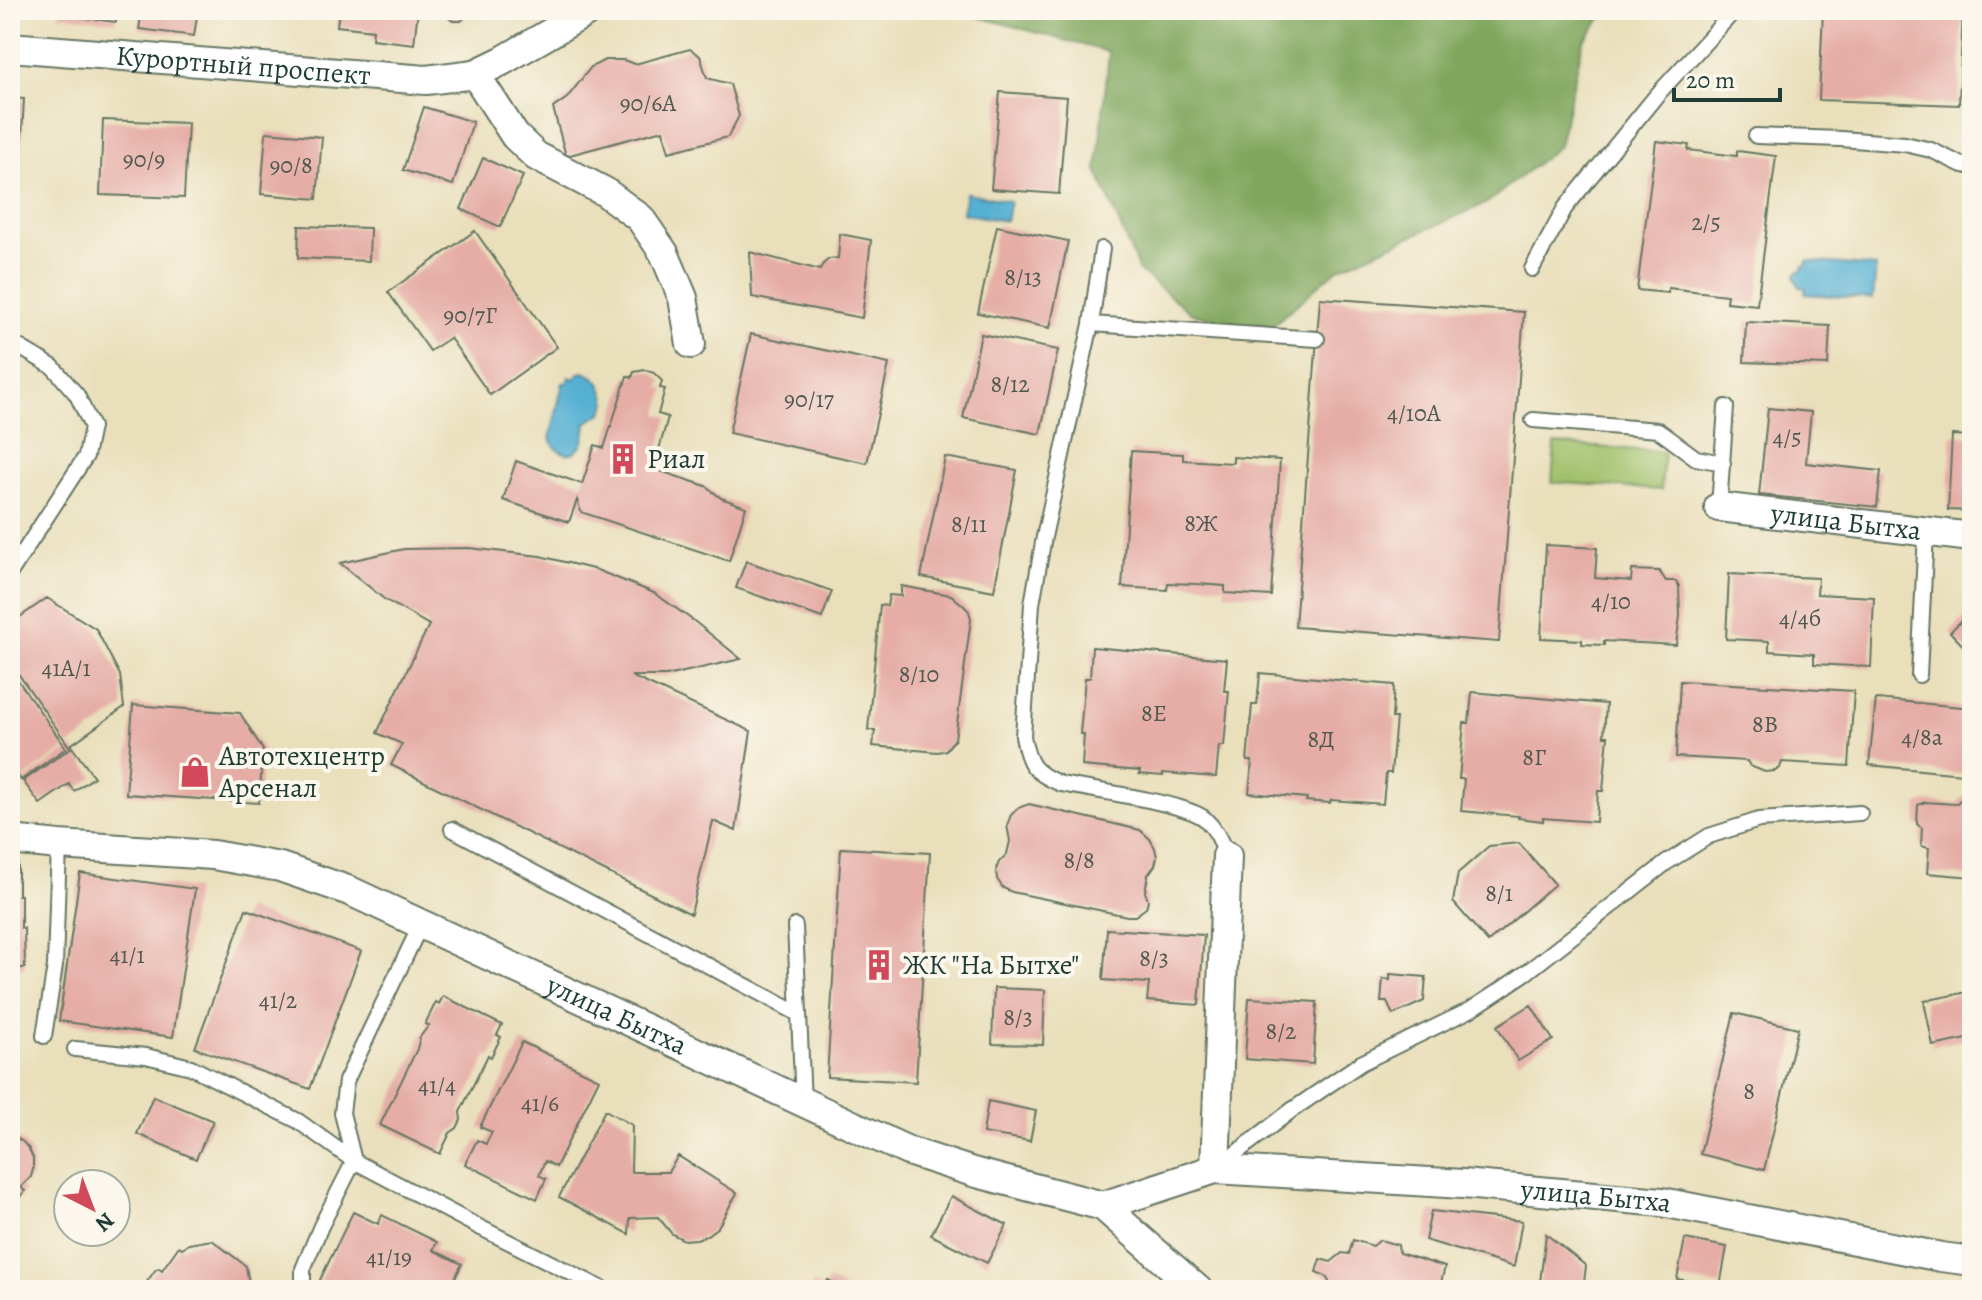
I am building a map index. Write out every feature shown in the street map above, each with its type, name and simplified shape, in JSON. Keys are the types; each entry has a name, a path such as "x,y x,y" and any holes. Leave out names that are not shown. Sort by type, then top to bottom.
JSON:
{"street":[{"name":"Курортный проспект","path":"10,47 426,80 475,74 590,10"},
{"path":"475,74 515,136 536,156 605,192 640,218 664,253 683,298 691,344"},
{"name":"улица Бытха","path":"1719,507 1972,537"},
{"name":"улица Бытха","path":"10,840 213,855 280,867 350,891 908,1151 973,1172 1103,1206 1215,1169 1463,1184 1662,1202 1972,1261"},
{"path":"1215,1169 1227,856"},
{"path":"1103,1206 1198,1290"}],"lane":[{"path":"1532,269 1565,208 1656,96 1735,10"},
{"path":"1756,136 1905,144 1931,150 1972,167"},
{"path":"1102,249 1091,324 1032,604 1023,736 1026,753 1031,766 1043,776 1061,784 1182,808 1203,817 1219,834 1227,856"},
{"path":"1091,324 1317,339"},
{"path":"10,347 21,348 53,367 77,395 92,427 86,456 10,573"},
{"path":"1719,507 1726,407"},
{"path":"1533,420 1658,430 1696,458 1723,463"},
{"path":"1919,675 1926,532"},
{"path":"1215,1169 1292,1110 1361,1063 1470,1010 1518,978 1666,863 1709,836 1759,820 1860,813"},
{"path":"452,829 799,1014"},
{"path":"44,1036 55,966 59,845"},
{"path":"303,1290 303,1269 354,1161 342,1113 346,1081 421,924"},
{"path":"795,926 803,1103"},
{"path":"75,1049 146,1056 191,1067 298,1121 354,1161 605,1290"}],"green space":[{"path":"962,10 1608,10 1583,42 1559,146 1487,203 1339,268 1265,332 1191,313 1139,271 1097,170 1109,52 963,13"},
{"path":"1555,444 1664,452 1661,490 1552,482"}],"water":[{"path":"966,193 1010,201 1006,221 962,213"},
{"path":"1807,261 1876,267 1873,299 1805,294 1806,288 1800,287 1795,278"},
{"path":"583,372 600,383 607,403 602,413 586,423 584,439 578,449 564,453 550,439 563,383"}],"building":[{"path":"60,10 117,10 116,22 59,15"},
{"path":"142,10 198,10 194,36 139,29"},
{"path":"339,10 418,10 414,44 372,39 373,30 337,26"},
{"path":"440,10 473,10 461,21 453,21"},
{"path":"1823,10 1963,10 1959,105 1819,100"},
{"path":"690,49 700,56 707,78 730,84 739,116 728,137 669,152 663,130 566,156 553,108 567,98 591,67 605,60 635,64"},
{"path":"1000,92 1067,97 1059,194 991,189"},
{"path":"10,98 24,99 20,171 10,171"},
{"path":"424,107 473,122 453,185 403,170"},
{"path":"103,120 188,123 184,198 100,195"},
{"path":"266,132 322,137 317,199 261,194"},
{"path":"1656,141 1689,145 1688,150 1737,156 1737,151 1776,156 1757,305 1726,302 1727,295 1668,288 1668,293 1637,290"},
{"path":"483,158 523,176 500,227 461,209"},
{"path":"299,226 370,228 369,261 298,258"},
{"path":"997,226 1068,241 1050,328 978,313"},
{"path":"475,231 557,347 490,395 450,338 430,351 388,292"},
{"path":"840,234 871,240 862,318 752,297 750,252 820,270 829,259 838,258"},
{"path":"1320,298 1524,312 1499,642 1295,627"},
{"path":"1746,322 1830,326 1828,365 1744,362"},
{"path":"751,334 889,364 867,463 729,433"},
{"path":"981,334 1058,350 1040,434 963,418"},
{"name":"Риал","path":"645,370 662,381 660,388 665,389 658,414 668,417 653,471 706,486 721,498 746,507 729,561 581,512 577,500 569,522 503,500 516,461 582,484 595,445 604,448 627,376 632,378 634,372"},
{"path":"1768,408 1811,412 1806,463 1881,471 1877,507 1759,495"},
{"path":"1952,435 1972,436 1972,511 1948,510"},
{"path":"1131,451 1183,454 1183,460 1233,463 1233,457 1280,460 1271,596 1225,593 1225,586 1197,584 1168,583 1167,590 1122,587"},
{"path":"945,457 1017,470 994,591 921,577"},
{"path":"1546,545 1597,548 1595,578 1631,581 1632,570 1659,571 1666,581 1676,581 1679,586 1680,616 1676,645 1604,641 1604,645 1582,644 1582,640 1541,638"},
{"path":"469,548 540,556 597,570 654,593 741,659 666,676 631,676 751,731 736,831 713,821 691,914 391,765 402,744 377,733 429,625 384,599 340,563 404,549"},
{"path":"746,561 832,591 822,618 736,588"},
{"path":"1729,574 1818,578 1817,594 1874,597 1871,667 1814,664 1814,654 1769,651 1769,641 1726,639"},
{"path":"901,586 951,595 969,611 971,619 955,739 946,750 938,752 873,746 875,730 868,730 880,605 887,606 889,595 901,596"},
{"path":"47,598 96,629 120,675 124,707 69,746 10,662 10,624"},
{"path":"1972,599 1972,655 1950,632 1967,615"},
{"path":"1092,647 1227,659 1224,691 1229,691 1224,746 1219,746 1216,777 1163,773 1163,776 1082,766 1084,734 1080,734 1085,678 1090,678"},
{"path":"10,669 66,748 21,780 10,765"},
{"path":"1260,673 1394,685 1392,718 1396,718 1391,773 1386,773 1383,804 1331,800 1330,803 1249,793 1252,761 1247,761 1252,705 1257,705"},
{"path":"1680,681 1854,691 1849,766 1782,762 1775,771 1765,772 1750,766 1747,761 1676,757"},
{"path":"1472,692 1606,704 1604,736 1608,736 1603,791 1598,791 1596,822 1543,818 1543,821 1461,811 1464,779 1459,779 1464,723 1469,723"},
{"path":"1876,699 1972,708 1972,775 1869,765"},
{"name":"Автотехцентр Арсенал","path":"133,705 240,713 263,750 259,803 126,794"},
{"path":"72,747 94,777 74,791 69,784 40,804 23,781"},
{"path":"1964,796 1972,797 1972,877 1927,873 1929,848 1921,846 1918,805 1925,802 1956,804"},
{"path":"1029,804 1140,830 1150,839 1157,857 1148,875 1146,908 1135,916 1127,916 1003,888 996,870 1007,854 1010,841 1007,825 1018,808"},
{"path":"1519,843 1555,884 1488,942 1453,902 1458,873 1489,846"},
{"name":"ЖК \"На Бытхе\"","path":"841,848 930,853 916,1082 827,1077"},
{"path":"10,857 18,857 25,968 10,968"},
{"path":"80,873 195,889 173,1037 59,1021"},
{"path":"246,909 361,951 310,1089 195,1048"},
{"path":"1107,929 1204,935 1199,1005 1147,1001 1149,983 1103,980"},
{"path":"1390,974 1426,977 1424,1001 1393,1015 1387,1002 1381,1002 1383,979 1390,980"},
{"path":"994,988 1045,990 1043,1045 992,1044"},
{"path":"1972,991 1972,1038 1933,1046 1924,1001"},
{"path":"443,996 502,1025 497,1035 501,1037 491,1057 488,1055 460,1112 461,1120 450,1133 440,1154 380,1125 420,1037 429,1025 425,1024 436,1002 439,1004"},
{"path":"1249,998 1317,1002 1313,1064 1245,1059"},
{"path":"1531,1005 1553,1040 1518,1061 1497,1026"},
{"path":"1734,1013 1798,1028 1764,1170 1700,1154"},
{"path":"522,1042 599,1079 556,1167 545,1161 539,1175 546,1179 537,1199 465,1164 477,1140 486,1144 492,1132 480,1127"},
{"path":"153,1096 213,1121 196,1159 137,1134"},
{"path":"988,1101 1036,1111 1030,1141 983,1133"},
{"path":"605,1110 632,1125 631,1172 668,1172 678,1156 737,1193 718,1227 697,1239 684,1240 672,1234 658,1217 630,1218 629,1234 559,1197"},
{"path":"10,1134 29,1149 33,1169 31,1177 21,1187 25,1191 10,1209"},
{"path":"951,1196 1007,1225 987,1263 931,1235"},
{"path":"1431,1211 1522,1221 1514,1267 1425,1240"},
{"path":"353,1212 378,1224 382,1215 437,1242 433,1250 462,1264 449,1290 331,1290 318,1284"},
{"path":"1546,1234 1586,1266 1583,1290 1539,1290"},
{"path":"1685,1239 1727,1247 1720,1286 1677,1279"},
{"path":"212,1240 246,1266 250,1290 141,1290 156,1269 162,1270 179,1246 182,1248"},
{"path":"1353,1240 1373,1246 1380,1240 1398,1245 1399,1253 1445,1267 1439,1290 1332,1288 1326,1276 1316,1272 1320,1259 1331,1262 1342,1253 1349,1254"},
{"path":"828,1280 847,1290 810,1290 813,1284 824,1289"}],"place":[{"name":"Риал","path":"623,459"},
{"name":"Автотехцентр Арсенал","path":"195,772"},
{"name":"ЖК \"На Бытхе\"","path":"879,965"}]}
